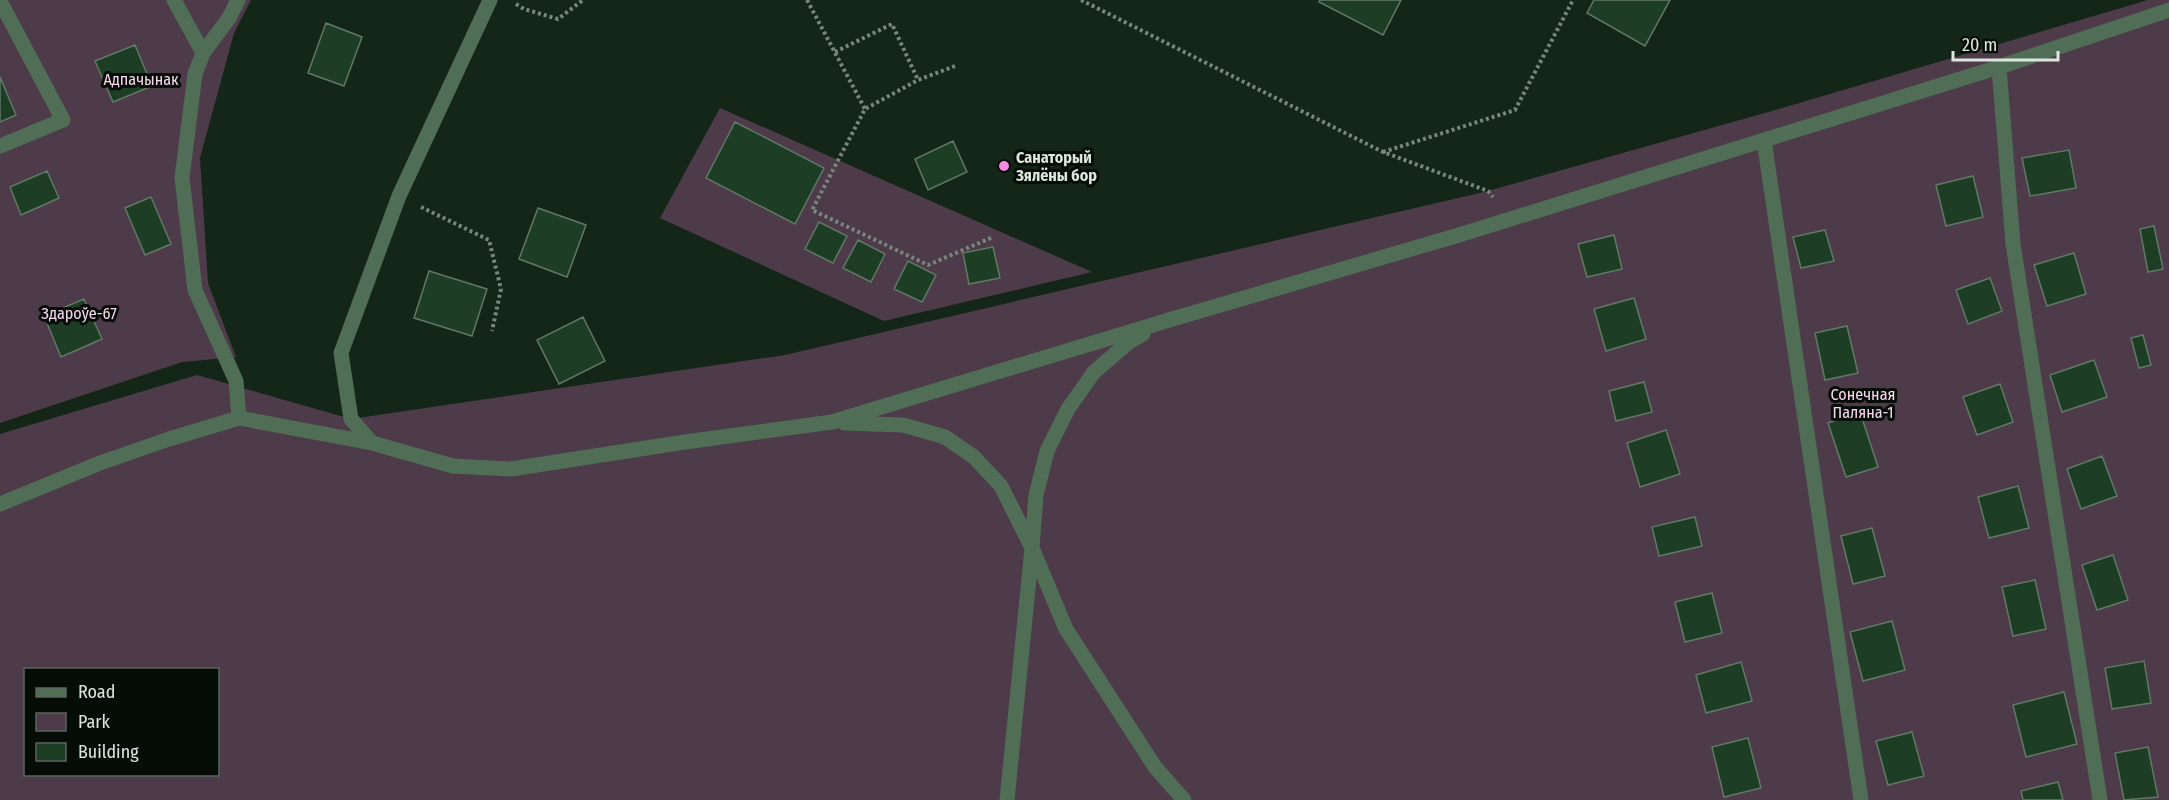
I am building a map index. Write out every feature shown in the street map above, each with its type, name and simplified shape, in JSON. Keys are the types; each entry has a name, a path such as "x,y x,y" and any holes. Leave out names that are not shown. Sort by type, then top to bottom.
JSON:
{"street":[{"path":"174,0 203,53"},
{"path":"238,0 229,18 203,53 195,74 182,178 195,290 236,381 239,418"},
{"path":"372,443 351,419 342,353 399,196 490,0"},
{"path":"0,1 63,120 0,146"},
{"path":"0,504 100,463 239,418 372,443 453,466 511,469 832,422 1511,219 1999,67 2169,10"},
{"path":"1999,67 2013,244 2100,800"},
{"path":"1764,140 1861,800"},
{"path":"1007,800 1036,495 1047,451 1068,409 1094,372 1129,342 1169,320"},
{"path":"832,422 903,425 945,437 974,457 1001,486 1032,548 1066,629 1155,766 1184,800"}],"path":[{"path":"524,9 558,19 583,0"},
{"path":"807,0 865,109"},
{"path":"1081,0 1090,2 1383,152 1488,192 1511,219"},
{"path":"1383,152 1515,110 1574,0"},
{"path":"835,52 892,24 918,80"},
{"path":"956,66 918,80 865,109 812,210 928,265 993,237"},
{"path":"399,196 489,240 501,289 492,332"}],"green space":[{"path":"0,0 251,0 234,33 200,158 208,283 236,357 182,362 0,423"},
{"name":"Сонечная Паляна-1","path":"2148,0 2169,0 2169,800 0,800 0,434 197,375 351,419 785,355 1488,191 1772,111"},
{"path":"720,108 1092,272 884,321 660,218"}],"building":[{"path":"1320,0 1401,0 1383,35 1319,2"},
{"path":"1594,0 1670,0 1645,46 1587,13"},
{"path":"326,23 362,37 344,86 308,73"},
{"path":"135,45 152,86 113,102 95,61"},
{"path":"0,77 16,115 0,122"},
{"path":"735,122 824,168 795,224 706,178"},
{"path":"953,141 967,172 928,190 915,159"},
{"path":"2069,150 2076,188 2030,196 2022,158"},
{"path":"47,171 59,198 21,215 10,187"},
{"path":"1973,176 1983,217 1946,226 1936,185"},
{"path":"151,197 171,244 145,255 125,208"},
{"path":"538,208 586,225 567,277 519,259"},
{"path":"819,222 847,236 833,263 805,249"},
{"path":"2154,226 2163,269 2148,272 2140,229"},
{"path":"1825,230 1834,261 1801,268 1793,237"},
{"path":"1614,235 1622,269 1587,277 1578,244"},
{"path":"858,240 885,254 871,282 843,268"},
{"path":"993,247 1000,278 969,284 963,253"},
{"path":"2074,253 2086,294 2047,306 2034,265"},
{"path":"908,261 936,275 922,302 894,289"},
{"path":"429,271 487,289 472,336 414,318"},
{"path":"1990,278 2002,311 1968,324 1956,290"},
{"path":"1634,298 1646,339 1606,351 1594,309"},
{"path":"84,299 102,339 61,357 44,316"},
{"path":"583,317 605,361 559,384 537,340"},
{"path":"1847,326 1858,373 1825,380 1815,333"},
{"path":"2143,335 2151,365 2139,368 2131,338"},
{"path":"2094,360 2107,397 2062,412 2050,375"},
{"path":"1644,382 1652,412 1616,421 1609,391"},
{"path":"2000,384 2013,422 1977,435 1963,397"},
{"path":"1860,412 1878,467 1846,477 1828,423"},
{"path":"1666,430 1680,474 1640,487 1627,443"},
{"path":"2102,456 2117,496 2081,509 2067,469"},
{"path":"2018,486 2029,528 1989,538 1978,497"},
{"path":"1695,517 1702,546 1659,556 1652,527"},
{"path":"1872,528 1885,576 1853,584 1841,536"},
{"path":"2113,555 2128,600 2097,610 2082,565"},
{"path":"2035,580 2046,629 2013,636 2002,587"},
{"path":"1712,593 1722,633 1685,642 1675,602"},
{"path":"1892,621 1905,670 1863,681 1850,632"},
{"path":"2144,661 2151,703 2112,709 2105,668"},
{"path":"1741,662 1752,701 1706,713 1696,675"},
{"path":"2064,692 2077,744 2026,757 2013,705"},
{"path":"1912,732 1924,776 1888,785 1876,741"},
{"path":"1748,738 1761,788 1724,797 1712,747"},
{"path":"2148,747 2158,797 2124,800 2115,753"},
{"path":"2058,782 2063,800 2023,800 2021,791"}],"place":[{"name":"Санаторый Зялёны бор","path":"1004,166"}],"park label":[{"name":"Адпачынак","path":"141,79"},
{"name":"Здароўе-67","path":"79,313"}]}
